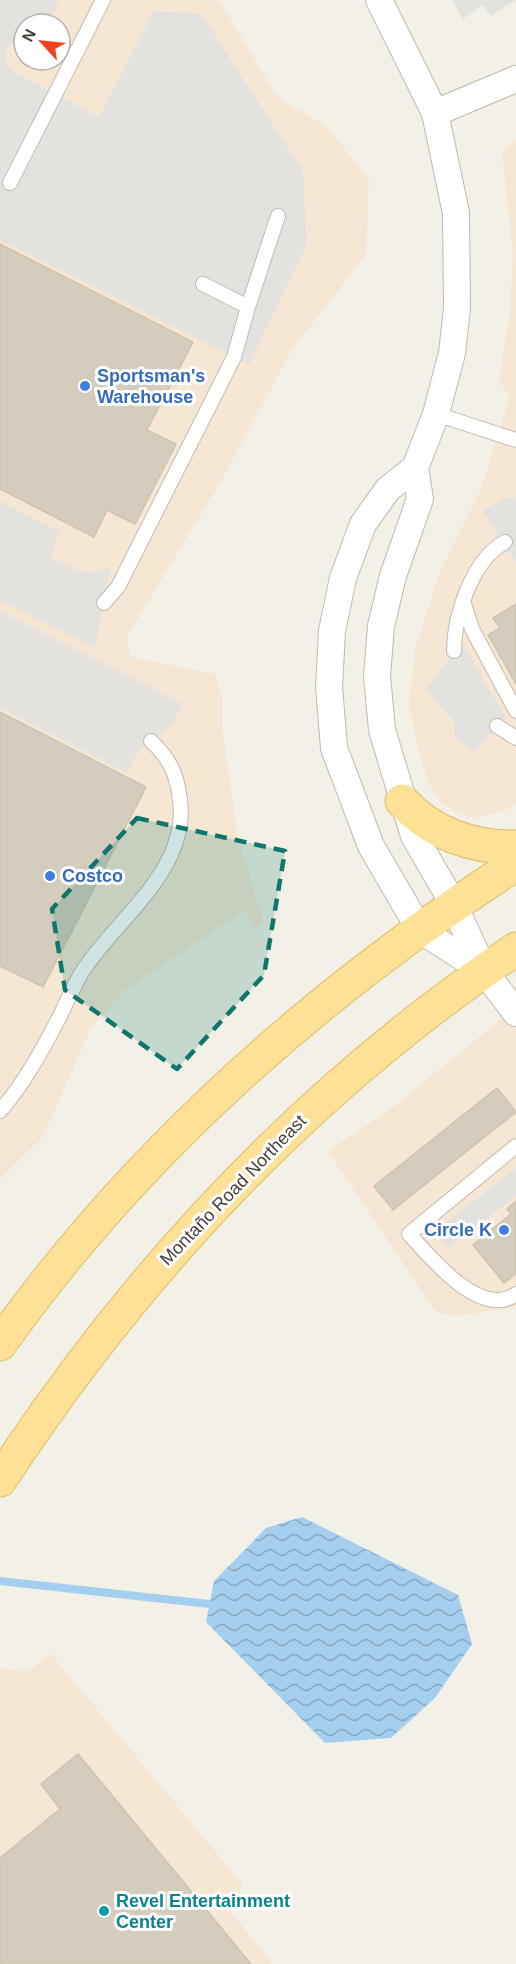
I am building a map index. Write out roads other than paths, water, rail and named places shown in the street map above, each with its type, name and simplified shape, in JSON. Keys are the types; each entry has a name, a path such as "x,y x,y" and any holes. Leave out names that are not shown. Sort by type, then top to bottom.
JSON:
{"main road":[{"path":"402,801 417,817 448,835 482,845 516,847"},
{"path":"0,1344 108,1211 208,1106 306,1017 454,905 516,864"},
{"name":"Montaño Road Northeast","path":"0,1480 72,1375 120,1312 247,1171 335,1086 429,1010 516,949"}],"street":[{"path":"379,0 435,112 456,213 459,265 458,308 452,353 436,414 415,468 420,499 393,576 381,626 377,676 382,730 414,836 454,905 484,970 516,1013"},
{"path":"435,112 516,79"},
{"path":"415,468 388,489 363,524 343,578 332,631 329,687 334,748 371,846 420,930 484,970"}],"lane":[{"path":"10,183 103,0"},
{"path":"104,603 118,587 234,357 278,216"},
{"path":"203,284 248,307"},
{"path":"436,414 516,440"},
{"path":"454,651 464,602 472,577 485,557 505,542"},
{"path":"464,602 472,629 516,711"},
{"path":"497,726 516,738"},
{"path":"0,1111 13,1096 41,1049 83,970 162,871 180,838 182,811 178,779 169,759 151,741"},
{"path":"516,1146 409,1234 452,1279 478,1297 510,1299 516,1294"}],"water":[{"path":"302,1517 458,1595 472,1644 435,1698 391,1738 325,1743 206,1622 214,1581 266,1528"}],"waterway":[{"path":"0,1581 209,1604"}],"place":[{"name":"Sportsman's Warehouse","path":"85,386"},
{"name":"Costco","path":"50,876"},
{"name":"Circle K","path":"504,1230"},
{"name":"Revel Entertainment Center","path":"104,1911"}]}
